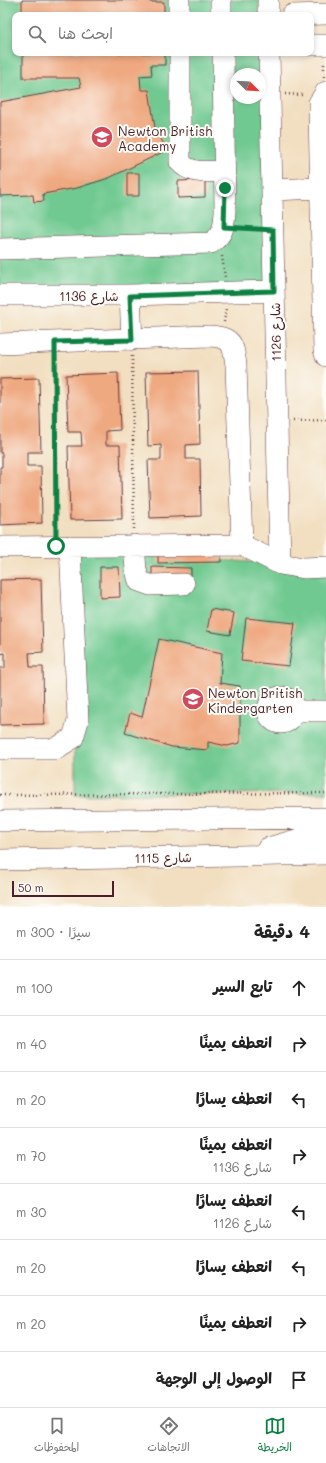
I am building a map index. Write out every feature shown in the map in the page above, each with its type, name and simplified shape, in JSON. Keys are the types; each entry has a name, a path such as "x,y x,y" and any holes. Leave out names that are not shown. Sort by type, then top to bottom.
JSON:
{"street":[{"path":"179,0 180,12"},
{"path":"221,0 221,12"},
{"path":"268,0 268,12"},
{"path":"314,14 326,14"},
{"path":"180,56 180,162 186,169 197,172 224,171"},
{"path":"0,250 211,242 219,238 224,227 223,56"},
{"name":"شارع 1126","path":"269,56 280,564"},
{"path":"325,94 319,103 319,111 324,350 326,356"},
{"path":"272,190 320,188"},
{"name":"شارع 1136","path":"0,295 130,296 274,291"},
{"path":"130,296 132,340"},
{"path":"0,344 208,336 222,337 229,341 234,351 236,365 242,545"},
{"path":"134,545 136,570 139,581 150,585 184,584"},
{"path":"0,547 242,545 280,564 304,568 326,567"},
{"path":"0,749 55,749 73,738 78,721 63,546"},
{"path":"294,711 326,711"},
{"path":"0,822 326,818"},
{"path":"238,856 299,839 326,838"},
{"name":"شارع 1115","path":"0,860 326,854"}],"path":[{"path":"270,94 325,94 321,45"},
{"path":"224,227 273,230"},
{"path":"132,340 134,545"},
{"path":"55,342 63,546"},
{"path":"277,422 326,420"},
{"path":"0,795 326,793"}],"green space":[{"path":"0,0 259,0 260,12 12,12 12,56 262,56 263,68 230,68 230,104 265,104 274,291 0,299"},
{"path":"74,552 326,566 326,793 75,795"}],"building":[{"path":"22,0 150,0 150,2 164,2 164,12 22,12"},
{"path":"23,56 165,56 165,65 151,65 152,75 140,76 141,90 149,90 155,128 167,150 109,178 77,188 43,194 44,201 34,202 33,195 0,196 0,102 81,87 79,78 23,78"},
{"path":"127,173 139,173 139,196 127,196"},
{"path":"205,180 205,197 178,198 178,181"},
{"path":"198,371 200,444 186,445 186,459 200,459 201,516 150,518 148,460 161,460 161,445 148,446 146,372"},
{"path":"118,373 120,430 106,431 106,445 120,445 122,519 70,520 68,446 82,446 81,432 68,432 66,375"},
{"path":"39,378 41,452 27,452 27,466 41,466 42,523 0,525 0,467 2,467 2,453 0,453 0,379"},
{"path":"221,549 221,562 158,563 158,550"},
{"path":"100,567 119,567 120,597 100,598"},
{"path":"152,567 191,568 191,578 152,577"},
{"path":"41,579 43,652 29,653 30,667 43,667 44,724 0,725 0,668 5,668 5,653 0,654 0,580"},
{"path":"211,609 234,613 230,635 207,631"},
{"path":"246,618 295,623 289,666 241,661"},
{"name":"Newton British Kindergarten","path":"159,639 222,653 220,683 240,686 240,743 227,746 208,742 208,750 172,747 125,733 130,713 142,717"}],"place":[{"name":"Newton British Academy","path":"102,137"},
{"name":"Newton British Kindergarten","path":"193,699"}],"route":[{"path":"56,546 55,342 132,340 130,296 274,291 273,230 224,227 225,188"}]}
